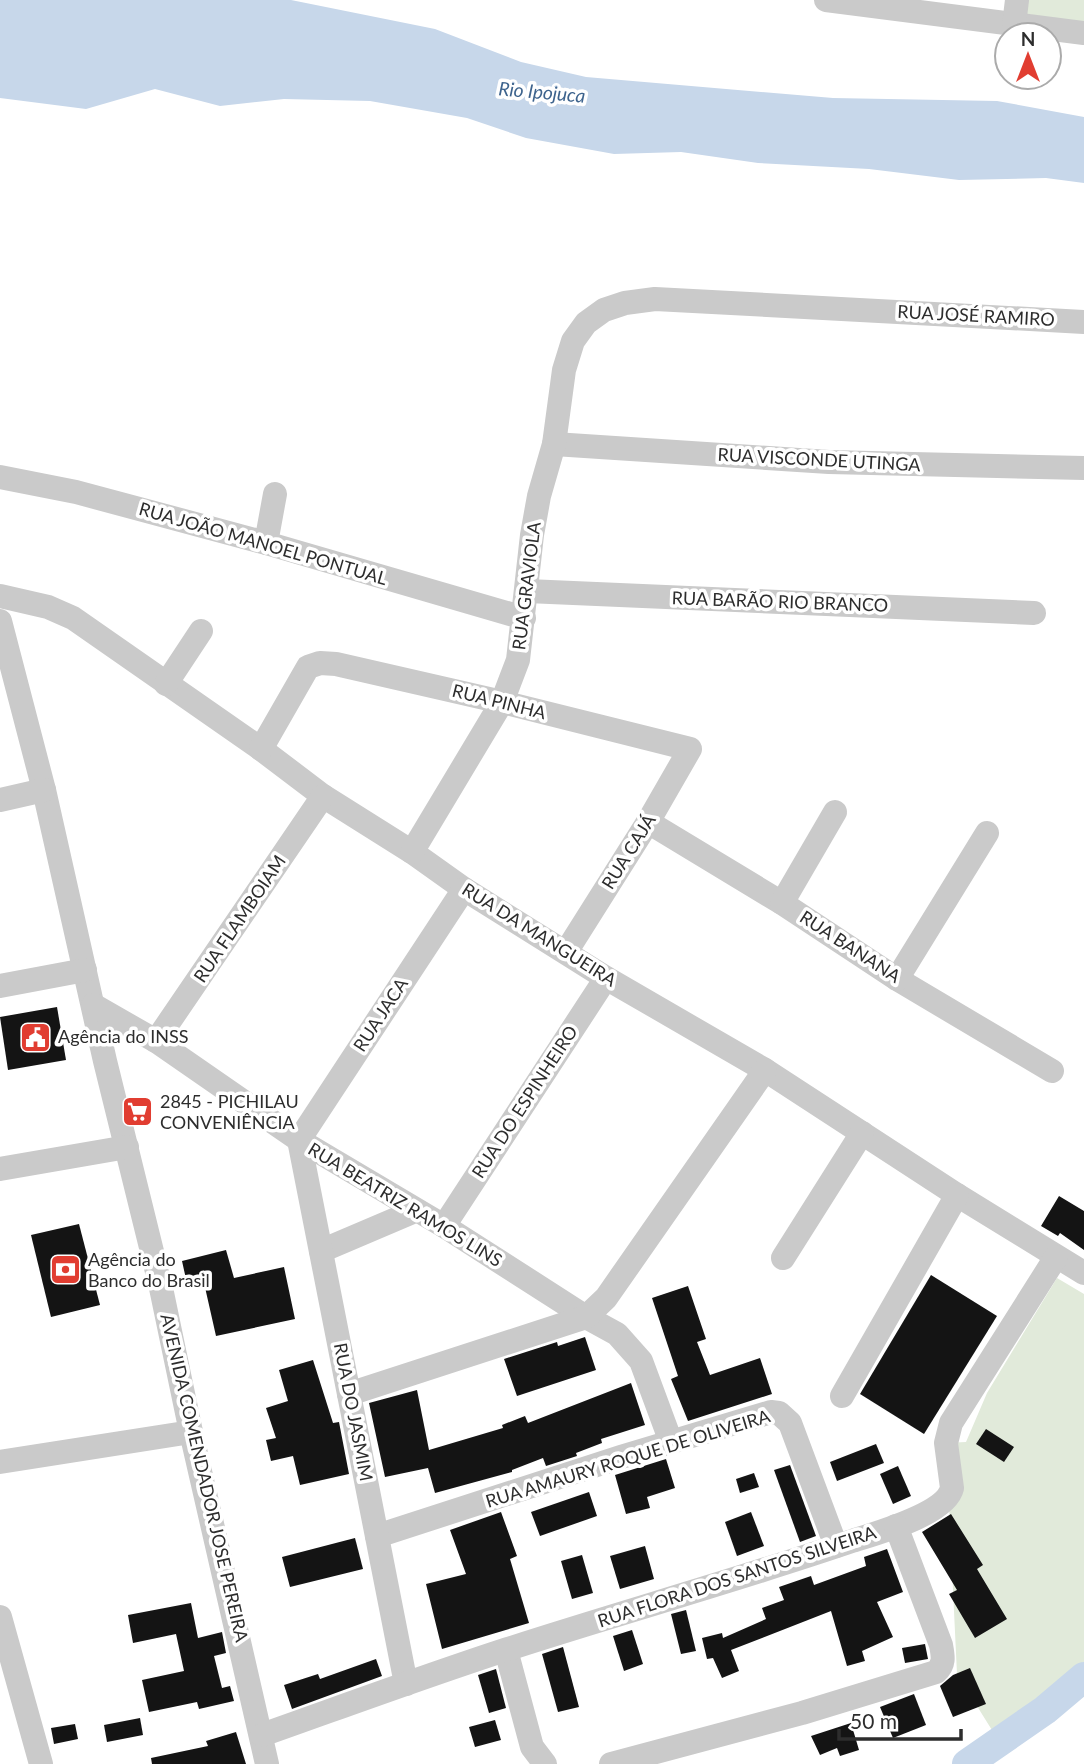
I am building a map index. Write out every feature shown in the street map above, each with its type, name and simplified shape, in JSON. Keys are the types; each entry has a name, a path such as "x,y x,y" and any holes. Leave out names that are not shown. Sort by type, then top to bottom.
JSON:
{"street":[{"path":"826,0 993,22"},
{"path":"1014,21 1017,0"},
{"path":"1063,31 1084,33"},
{"name":"RUA GRAVIOLA","path":"412,852 502,702 518,660 532,536 539,496 554,444 564,370 573,341 586,323 604,310 625,303 654,299 867,310"},
{"name":"RUA JOSÉ RAMIRO","path":"867,310 1084,322"},
{"name":"RUA VISCONDE UTINGA","path":"554,444 828,462 1084,468"},
{"name":"RUA JOÃO MANOEL PONTUAL","path":"0,477 76,492 266,543 524,618"},
{"path":"266,543 275,494"},
{"name":"RUA BARÃO RIO BRANCO","path":"527,591 1034,612"},
{"name":"RUA DA MANGUEIRA","path":"0,596 48,607 73,618 261,749 323,796 412,852 464,889 606,978 765,1070 957,1195 1084,1273"},
{"name":"AVENIDA COMENDADOR JOSE PEREIRA","path":"0,621 44,790 161,1288 267,1764"},
{"path":"166,684 201,631"},
{"name":"RUA PINHA","path":"261,749 308,667 320,663 336,664 502,702 690,749"},
{"name":"RUA CAJÁ","path":"566,952 648,822 690,749"},
{"path":"0,800 44,790"},
{"name":"RUA FLAMBOIAM","path":"156,1041 323,796"},
{"path":"782,903 835,812"},
{"name":"RUA BANANA","path":"648,822 782,903 897,979 1052,1071"},
{"path":"897,979 987,833"},
{"name":"RUA JACA","path":"299,1140 464,889"},
{"path":"0,986 85,970"},
{"name":"RUA DO ESPINHEIRO","path":"444,1226 606,978"},
{"name":"RUA BEATRIZ RAMOS LINS","path":"93,1005 156,1041 299,1140 617,1334 641,1361 671,1442"},
{"path":"349,1394 586,1317 606,1298 765,1070"},
{"path":"783,1258 862,1133"},
{"name":"RUA DO JASMIM","path":"299,1140 406,1684"},
{"path":"0,1169 127,1147"},
{"path":"842,1396 957,1195"},
{"path":"321,1251 415,1210"},
{"name":"RUA FLORA DOS SANTOS SILVEIRA","path":"262,1735 506,1650 896,1526 942,1505 951,1495 952,1480 946,1443 951,1423 1056,1256"},
{"name":"RUA AMAURY ROQUE DE OLIVEIRA","path":"377,1536 771,1412 779,1413 790,1423 836,1546"},
{"path":"0,1462 191,1432"},
{"path":"611,1764 802,1713 936,1672 942,1667 944,1661 941,1645 896,1526"},
{"path":"0,1618 41,1764"},
{"path":"506,1650 532,1747 545,1764"}],"green space":[{"path":"1026,0 1084,0 1084,22 1025,14"},
{"path":"1057,1278 1084,1294 1084,1688 1005,1751 957,1674 946,1443 966,1442 987,1393"}],"water":[{"name":"Rio Ipojuca","path":"0,0 291,0 435,29 521,62 586,77 833,98 997,101 1084,117 1084,183 1046,178 959,180 869,169 758,163 681,152 614,154 526,138 467,118 370,101 284,99 220,106 155,89 86,109 0,98"}],"building":[{"name":"Agência do INSS","path":"57,1007 66,1060 8,1070 0,1017"},
{"path":"1059,1196 1084,1211 1084,1250 1060,1233 1058,1236 1041,1226"},
{"name":"Agência do Banco do Brasil","path":"79,1224 100,1305 51,1317 31,1235"},
{"path":"226,1250 234,1278 284,1267 295,1319 216,1336 202,1274 186,1279 182,1261"},
{"path":"931,1275 997,1316 924,1434 860,1394"},
{"path":"688,1286 706,1339 697,1342 710,1375 760,1358 772,1394 688,1421 671,1379 678,1376 652,1298"},
{"path":"585,1337 596,1370 517,1396 504,1359 557,1342 558,1346"},
{"path":"313,1360 333,1423 339,1422 349,1474 300,1485 293,1456 271,1461 266,1440 276,1438 266,1408 288,1401 279,1370"},
{"path":"631,1383 645,1425 601,1439 602,1443 576,1453 577,1456 546,1466 543,1458 512,1472 435,1493 428,1468 385,1477 369,1403 417,1390 429,1450 503,1428 502,1425 525,1416 528,1423"},
{"path":"986,1429 1014,1447 1004,1462 976,1444"},
{"path":"876,1444 884,1463 837,1481 830,1462"},
{"path":"666,1459 675,1488 647,1497 650,1508 626,1514 615,1475"},
{"path":"790,1465 816,1536 800,1542 774,1470"},
{"path":"898,1466 911,1496 893,1504 880,1474"},
{"path":"754,1473 759,1487 740,1493 736,1479"},
{"path":"589,1492 597,1516 540,1536 531,1512"},
{"path":"501,1512 517,1556 510,1559 529,1623 442,1649 426,1584 466,1574 450,1530"},
{"path":"751,1512 764,1546 737,1556 725,1522"},
{"path":"951,1514 983,1565 977,1569 1007,1619 975,1638 949,1594 957,1590 922,1532"},
{"path":"355,1538 363,1569 290,1587 282,1557"},
{"path":"645,1546 654,1579 620,1589 610,1556"},
{"path":"887,1549 903,1592 877,1602 893,1637 862,1651 865,1661 847,1666 831,1611 731,1650 739,1671 722,1678 713,1658 707,1659 702,1638 722,1633 723,1638 766,1619 762,1608 784,1600 779,1587 811,1576 814,1585 866,1566 864,1557"},
{"path":"582,1555 593,1593 572,1599 561,1561"},
{"path":"191,1603 198,1638 222,1632 226,1653 214,1656 222,1688 230,1686 234,1701 199,1709 197,1702 149,1712 142,1680 184,1671 176,1634 133,1643 128,1615"},
{"path":"686,1610 696,1651 681,1654 671,1614"},
{"path":"632,1630 643,1664 624,1671 613,1636"},
{"path":"925,1644 928,1659 905,1663 902,1648"},
{"path":"563,1647 579,1707 558,1712 542,1654"},
{"path":"376,1659 382,1676 292,1709 284,1685 318,1674 320,1679"},
{"path":"970,1668 986,1704 953,1717 940,1686 953,1675"},
{"path":"496,1669 506,1708 489,1713 478,1675"},
{"path":"914,1694 926,1725 893,1738 880,1707"},
{"path":"140,1718 143,1735 107,1742 104,1725"},
{"path":"495,1720 501,1740 475,1747 469,1727"},
{"path":"851,1723 859,1750 840,1756 837,1748 820,1755 811,1736"},
{"path":"75,1724 78,1739 54,1744 51,1728"},
{"path":"236,1732 246,1764 152,1764 151,1758 208,1746 206,1741"}],"waterway":[{"path":"967,1764 1045,1710 1084,1677"}],"place":[{"name":"Agência do INSS","path":"35,1037"},
{"name":"2845 - PICHILAU CONVENIÊNCIA","path":"137,1112"},
{"name":"Agência do Banco do Brasil","path":"65,1270"}]}
